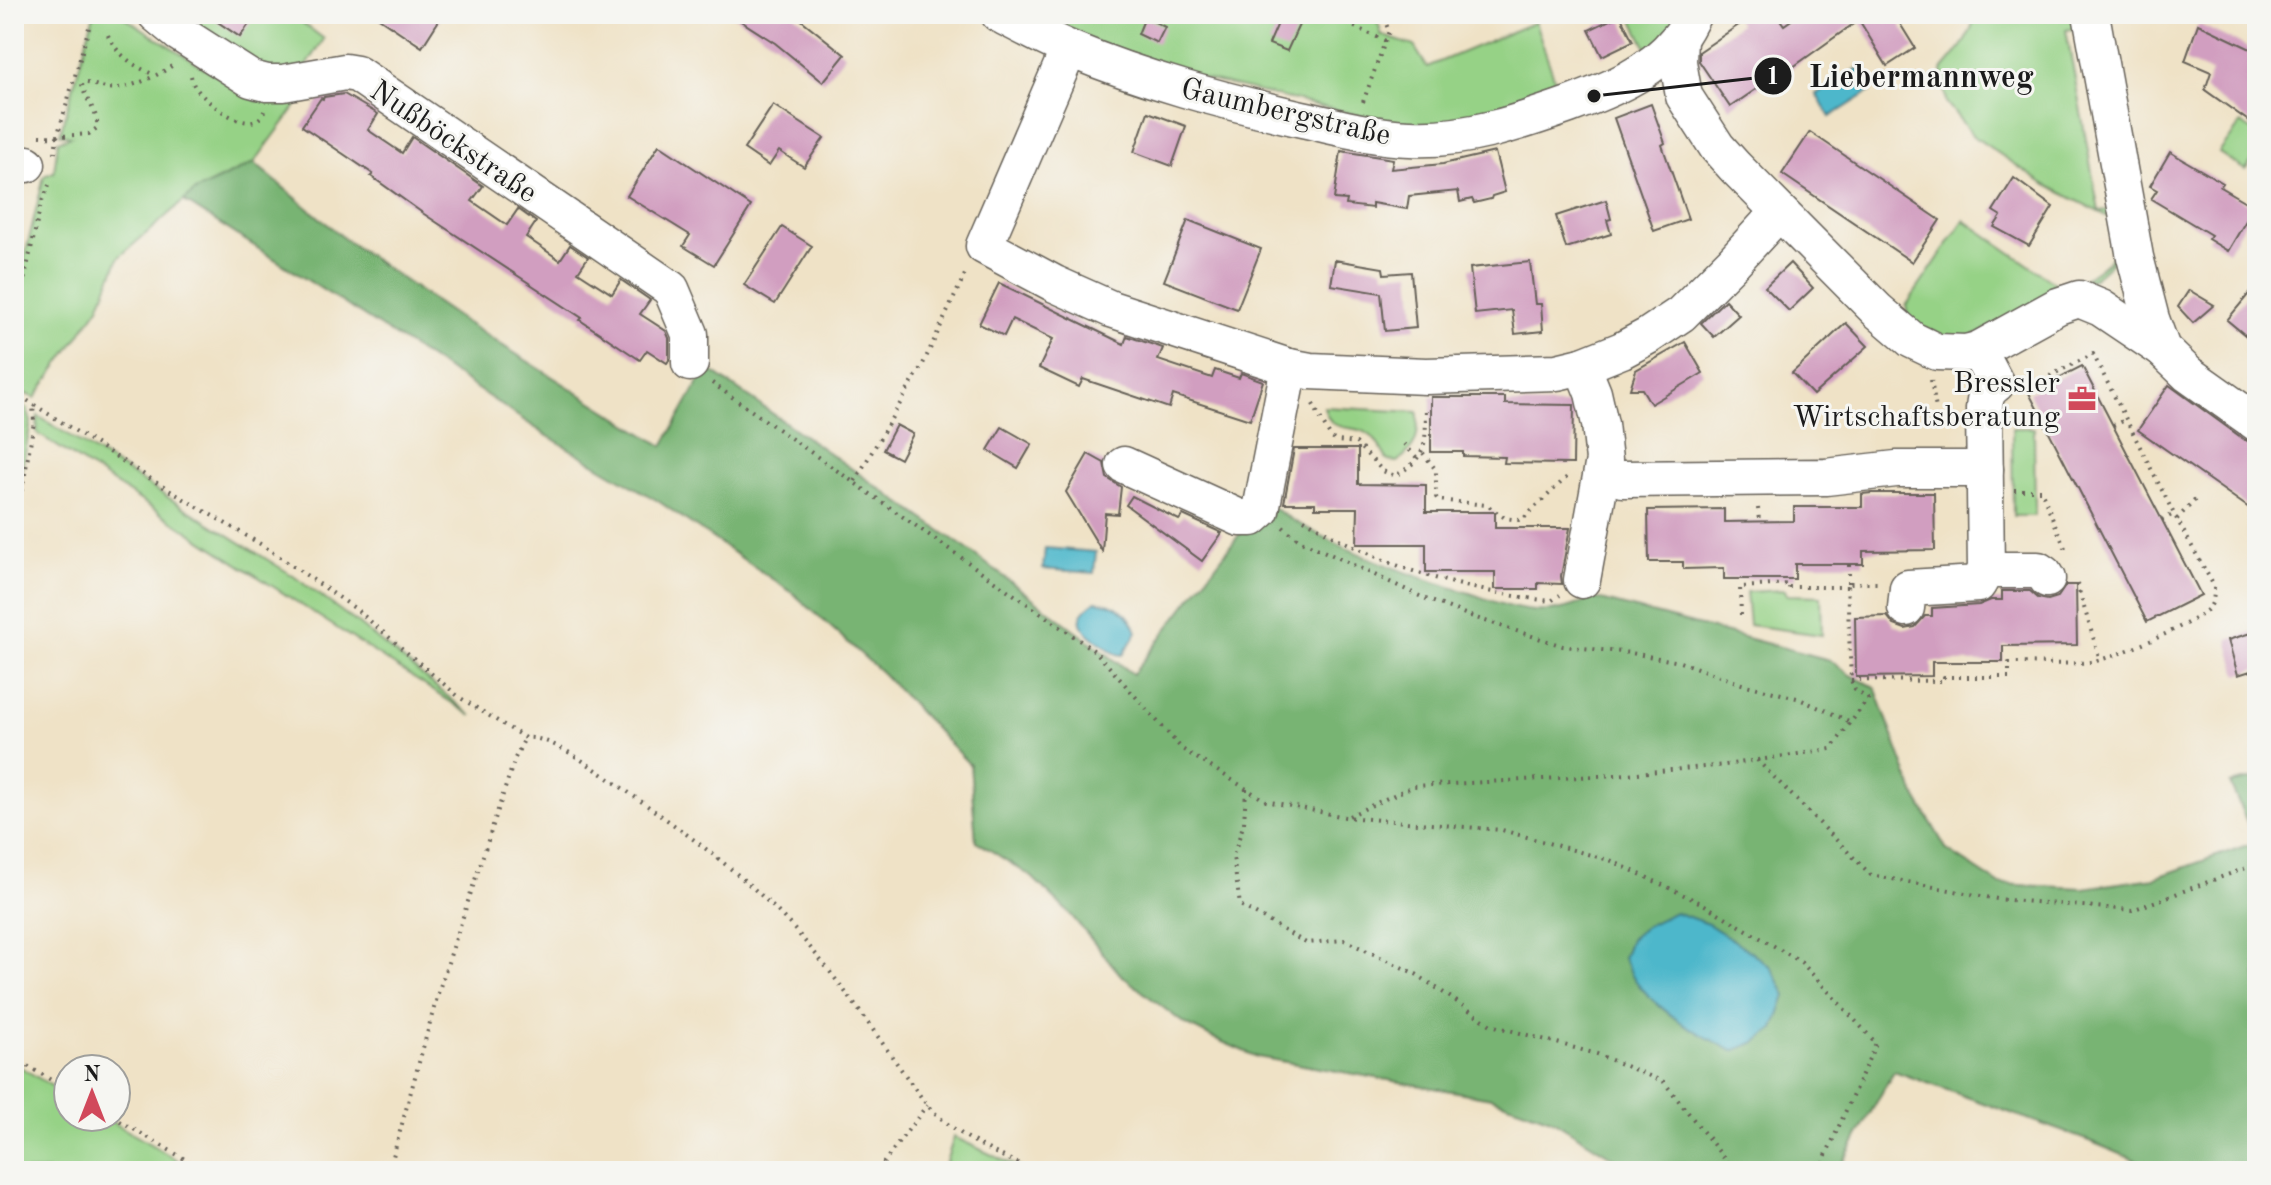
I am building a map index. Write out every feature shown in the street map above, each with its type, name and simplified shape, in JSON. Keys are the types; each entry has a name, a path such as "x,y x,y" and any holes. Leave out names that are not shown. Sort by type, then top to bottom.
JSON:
{"street":[{"name":"Nußböckstraße","path":"156,14 179,33 251,79 283,83 345,72 357,74 671,289 690,334 690,363"},
{"name":"Gaumbergstraße","path":"999,14 1069,49 1187,89 1352,130 1410,139 1465,135 1520,123 1594,96 1650,66 1686,26"},
{"path":"2091,14 2135,257 2162,349"},
{"path":"1686,26 1678,62 1684,96 1717,147 1877,310 1912,340 1937,352 1966,353 1978,350 2058,306 2109,283 2135,257"},
{"path":"1069,49 984,246 1055,284 1111,309 1299,369 1426,376 1557,372 1582,366 1622,350 1681,314 1779,212"},
{"path":"1630,79 1666,87 1684,96"},
{"path":"2079,299 2101,308 2162,349 2188,374 2257,423"},
{"path":"1907,598 1978,584 1986,559 1985,397 1989,388 1996,384 1978,350"},
{"path":"1582,366 1593,393 1613,469 1582,580"},
{"path":"1124,465 1240,518 1252,518 1261,510 1299,369"},
{"path":"1613,469 1826,477 1896,469 1985,469"},
{"path":"1986,559 2038,570 2047,579"}],"path":[{"path":"14,326 41,204 37,167 57,137 93,14"},
{"path":"1325,14 1386,41"},
{"path":"1375,72 1389,31 1382,14"},
{"path":"1414,14 1422,27"},
{"path":"108,35 122,55 155,75"},
{"path":"57,137 89,134 97,128 96,113 82,89 82,83 103,88 126,87 171,67 176,61"},
{"path":"190,74 197,91 240,122 252,123 261,119 263,103"},
{"path":"854,482 923,364 974,255 984,246"},
{"path":"1851,680 1944,681 1944,677 2009,677 2009,663 2092,662 2122,654 2209,609 2214,598 2214,586 2093,354 2016,394"},
{"path":"690,363 710,381 1096,652 1182,749 1266,801 1345,817 1502,830 1612,861 1703,904 1801,962 1876,1043 1819,1171"},
{"path":"1299,369 1331,438 1356,443 1389,475 1395,476 1423,453 1426,376"},
{"path":"1931,379 1936,409"},
{"path":"14,392 262,545 356,609 459,697 525,738 542,740 586,763 678,828 753,888 805,942 939,1118 963,1136 1037,1171"},
{"path":"14,538 34,422 33,404"},
{"path":"2113,425 2126,420"},
{"path":"1404,444 1417,458"},
{"path":"1423,453 1436,470 1438,500 1487,505 1505,518 1519,520 1579,466 1582,457 1613,469"},
{"path":"2162,520 2175,516 2195,500"},
{"path":"1261,510 1301,541 1426,599 1473,617 1563,646 1680,662 1742,684 1797,698 1851,722"},
{"path":"1304,519 1354,547 1429,577 1499,595 1551,601 1582,580"},
{"path":"1345,817 1413,786 1586,777 1757,760 1831,749 1868,699 1855,690 1851,680 1849,565"},
{"path":"1741,615 1740,587 1902,583 1907,598"},
{"path":"389,1171 463,914 515,758 525,738"},
{"path":"1757,760 1871,875 1997,899 2132,910 2257,864"},
{"path":"1246,789 1244,823 1233,856 1240,905 1306,943 1344,940 1416,974 1491,1025 1597,1054 1664,1082 1734,1171"},
{"path":"14,1058 52,1081"},
{"path":"881,1171 884,1162 927,1105"},
{"path":"132,1128 205,1171"}],"green space":[{"path":"94,14 119,14 257,101 264,95 285,93 299,102 254,163 195,191 119,257 99,307 35,398 14,389 14,302 44,176 54,172 58,141 71,136 60,134"},
{"path":"174,14 291,14 324,39 306,67 267,74"},
{"path":"1025,14 1373,14 1381,35 1414,46 1427,67 1535,22 1561,97 1514,112 1409,127 1162,69"},
{"path":"1630,14 1683,14 1649,53"},
{"path":"1973,14 2081,14 2083,27 2066,30 2099,211 2119,209 2120,233 2115,257 2091,280 2084,279 2112,255 2115,241 2113,219 2044,184 1973,136 1946,102 1942,70 1968,36"},
{"path":"2241,123 2257,134 2257,155 2245,170 2219,153"},
{"path":"254,163 350,243 457,317 663,446 707,368 967,549 1133,674 1245,527 1273,508 1368,558 1510,607 1550,611 1594,598 1830,660 1850,675 1875,687 1914,793 1947,850 1999,884 2083,888 2155,878 2256,842 2230,784 2257,778 2257,1171 2162,1171 2089,1141 1894,1071 1838,1171 1629,1171 1614,1158 1551,1119 1491,1098 1257,1057 1211,1037 1182,1022 1121,975 1071,915 1032,877 976,841 970,765 882,673 794,594 658,501 546,435 184,201 195,191"},
{"path":"1964,220 2065,290 1961,342 1909,323 1906,306"},
{"path":"15,399 27,409 31,422 14,510"},
{"path":"1324,407 1418,412 1416,440 1410,451 1397,462 1388,461 1370,435 1332,422"},
{"path":"38,416 292,575 356,622 472,716 37,433"},
{"path":"2012,428 2034,428 2035,516 2013,516"},
{"path":"1785,590 1787,595 1821,596 1822,635 1749,625 1746,592"},
{"path":"14,1063 52,1086 52,1133 131,1133 196,1171 14,1171"},
{"path":"954,1137 1026,1171 960,1171 945,1165"}],"water":[{"path":"1858,69 1871,91 1830,117 1816,94"},
{"path":"1045,548 1096,552 1094,573 1043,569"},
{"path":"1096,601 1121,610 1134,625 1137,632 1123,655 1111,651 1083,628 1083,613"},
{"path":"1675,912 1708,924 1771,967 1786,995 1774,1029 1756,1042 1733,1051 1671,1015 1639,985 1623,958 1630,939 1646,926"}],"building":[{"path":"206,14 256,14 240,37"},
{"path":"373,14 443,14 422,47"},
{"path":"730,14 794,14 845,55 823,82 775,43"},
{"path":"1282,14 1304,14 1287,51 1269,44"},
{"path":"1733,14 1776,14 1784,25 1800,14 1894,14 1915,48 1887,66 1859,20 1779,77 1777,75 1730,107 1699,61 1699,52 1740,24"},
{"path":"1620,15 1633,41 1602,56 1589,30"},
{"path":"1145,17 1165,27 1157,43 1138,34"},
{"path":"2198,24 2257,52 2257,127 2205,90 2211,72 2185,61"},
{"path":"344,94 378,114 368,130 402,153 412,137 483,186 472,201 507,225 518,209 536,222 526,237 560,260 570,245 588,257 578,272 612,294 621,280 650,300 640,314 666,331 669,338 667,363 647,350 640,360 424,214 371,176 373,174 302,126 321,98"},
{"path":"1651,104 1688,219 1654,231 1614,118"},
{"path":"773,105 824,138 804,167 779,151 769,166 744,149"},
{"path":"1148,112 1186,126 1172,166 1134,152"},
{"path":"1810,132 1940,220 1912,262 1782,174"},
{"path":"659,145 751,206 714,265 683,246 690,235 627,196"},
{"path":"1341,151 1393,159 1391,169 1443,164 1495,152 1505,192 1474,203 1472,199 1460,202 1458,191 1409,196 1407,209 1372,203 1372,208 1346,205 1347,200 1334,199"},
{"path":"2170,152 2223,183 2220,187 2254,207 2228,251 2208,239 2211,235 2151,199 2157,190 2150,186"},
{"path":"2014,178 2053,207 2029,246 1994,227 2001,216 1993,211"},
{"path":"1606,200 1611,234 1566,248 1556,216"},
{"path":"1188,220 1261,249 1237,309 1164,281"},
{"path":"782,227 812,246 775,304 744,285"},
{"path":"1335,260 1383,268 1384,274 1411,272 1416,328 1385,331 1381,293 1331,285"},
{"path":"1530,262 1535,304 1541,304 1543,331 1515,334 1512,310 1475,314 1470,268"},
{"path":"1790,263 1813,288 1789,311 1765,287"},
{"path":"999,283 1124,344 1127,336 1163,348 1158,360 1212,378 1215,370 1239,378 1241,373 1263,381 1250,420 1173,395 1169,408 1083,379 1079,387 1039,368 1053,339 1012,319 1004,336 979,324"},
{"path":"2257,284 2257,345 2227,320"},
{"path":"2189,290 2214,305 2193,323 2178,307"},
{"path":"1725,300 1739,315 1714,337 1701,323"},
{"path":"1846,323 1868,346 1813,395 1792,373"},
{"path":"1685,342 1703,373 1651,404 1642,389 1630,389 1636,370"},
{"path":"2082,366 2201,595 2147,622 2029,393"},
{"path":"2169,385 2245,440 2257,444 2257,499 2249,508 2138,430"},
{"path":"1431,397 1505,397 1505,404 1574,405 1573,464 1504,463 1505,457 1431,452"},
{"path":"896,425 913,434 900,459 883,450"},
{"path":"1002,427 1032,444 1018,468 988,450"},
{"path":"1294,449 1358,449 1358,484 1426,485 1426,512 1495,512 1495,528 1570,528 1562,584 1538,583 1538,589 1495,589 1495,572 1426,572 1426,544 1357,544 1358,508 1315,508 1315,503 1284,503"},
{"path":"1088,454 1104,463 1107,478 1121,487 1118,514 1105,513 1102,551 1066,492"},
{"path":"1934,493 1935,550 1863,551 1863,564 1795,564 1795,579 1724,579 1724,568 1683,569 1683,562 1649,562 1648,510 1724,509 1724,522 1794,521 1794,507 1862,507 1862,494"},
{"path":"1132,496 1179,520 1183,515 1222,533 1202,561 1126,505"},
{"path":"2066,585 2076,585 2077,645 2003,646 2003,662 1932,662 1932,676 1856,677 1855,617 1887,616 1894,625 1905,629 1915,627 1925,616 1932,616 1932,608 2002,600 2002,591 2030,591 2038,598 2048,600 2058,597"},
{"path":"2257,631 2257,669 2238,675 2228,640"}],"place":[{"name":"Liebermannweg","path":"1594,96"},
{"name":"Bressler Wirtschaftsberatung","path":"2082,399"}]}
